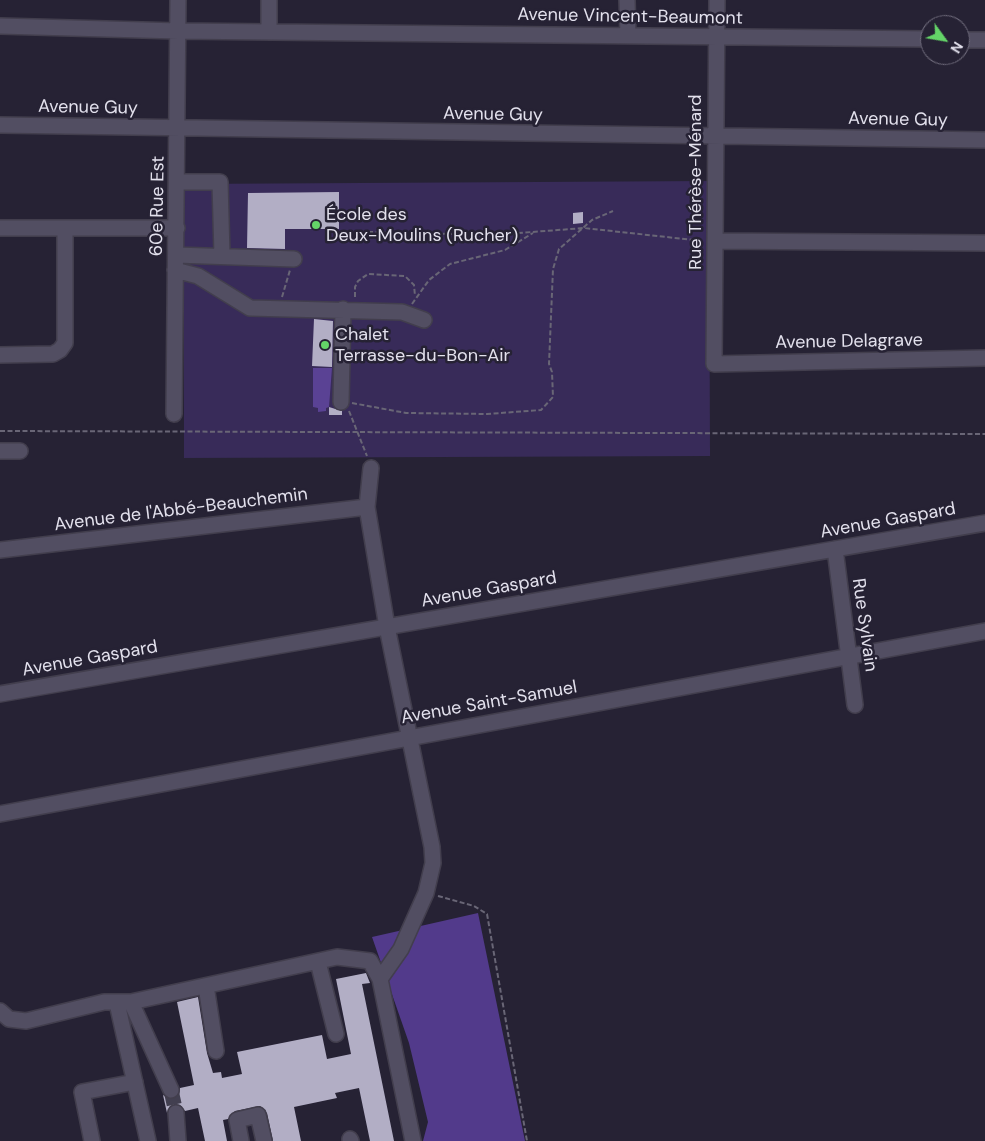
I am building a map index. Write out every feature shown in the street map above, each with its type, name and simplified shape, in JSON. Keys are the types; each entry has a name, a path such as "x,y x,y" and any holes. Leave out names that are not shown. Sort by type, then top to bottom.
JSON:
{"street":[{"name":"60e Rue Est","path":"174,414 178,0"},
{"path":"269,30 270,0"},
{"path":"627,0 628,36"},
{"name":"Rue Thérèse-Ménard","path":"714,364 714,137 717,0"},
{"name":"Avenue Vincent-Beaumont","path":"0,26 178,31 269,30 920,39"},
{"path":"970,40 985,40"},
{"name":"Avenue Guy","path":"0,125 985,140"},
{"path":"177,182 220,182 222,255"},
{"path":"0,228 176,228"},
{"path":"0,355 53,354 60,350 65,342 65,228"},
{"path":"715,241 985,243"},
{"path":"175,262 222,255 294,259"},
{"path":"175,262 250,308 408,312 424,320"},
{"path":"341,402 343,309"},
{"name":"Avenue Delagrave","path":"714,364 985,358"},
{"path":"0,451 20,451"},
{"path":"371,468 367,507 387,627 433,863 426,893 401,949 380,979"},
{"name":"Avenue de l'Abbé-Beauchemin","path":"0,550 367,507"},
{"name":"Avenue Gaspard","path":"0,694 985,523"},
{"name":"Rue Sylvain","path":"835,549 855,705"},
{"name":"Avenue Saint-Samuel","path":"0,814 985,631"},
{"path":"0,1011 9,1019 17,1021 104,1002 124,1002 206,986 336,957 370,960 380,979 413,1141"},
{"path":"318,962 336,1034"},
{"path":"206,986 216,1051"},
{"path":"124,1002 135,1082 148,1141"},
{"path":"124,1002 171,1090"},
{"path":"92,1141 82,1092 135,1082"},
{"path":"176,1113 178,1141"},
{"path":"241,1141 237,1120 258,1115 264,1141"}],"path":[{"path":"341,402 366,404 406,413 488,414 541,410 553,397 552,372 548,364 552,269 559,249 592,220 613,211"},
{"path":"368,232 493,235 584,228 697,242 715,241"},
{"path":"368,310 358,304 354,293 355,287 363,276 368,274 405,276 414,286 414,298 429,280 450,264 505,250 535,232"},
{"path":"285,308 281,296 294,259"},
{"path":"341,402 351,414 371,468"},
{"path":"0,431 985,434"},
{"path":"426,893 474,906 487,914 527,1141"}],"shaded area":[{"path":"709,181 710,456 184,458 184,184"},
{"path":"313,368 332,368 329,407 326,408 326,411 318,412 318,408 313,407"},
{"path":"478,913 525,1141 423,1141 428,1122 409,1043 372,937"}],"building":[{"name":"École des Deux-Moulins (Rucher)","path":"339,192 339,229 285,229 285,249 247,248 248,193"},
{"path":"583,212 583,223 573,224 573,213"},
{"path":"314,319 333,321 332,367 312,366"},
{"path":"329,407 342,411 342,415 329,415"},
{"path":"366,973 370,983 362,984 394,1141 370,1141 359,1088 335,1093 337,1098 294,1107 301,1141 273,1141 267,1113 260,1106 235,1111 228,1119 223,1120 227,1141 205,1141 198,1108 185,1111 180,1105 175,1104 170,1106 167,1113 163,1095 174,1099 179,1095 180,1088 194,1085 177,1002 198,997 207,1053 213,1073 221,1072 222,1078 242,1074 237,1052 322,1035 327,1059 351,1054 336,979"}],"tunnel":[{"path":"171,1090 176,1113"}],"place":[{"name":"École des Deux-Moulins (Rucher)","path":"316,225"},
{"name":"Chalet Terrasse-du-Bon-Air","path":"325,345"}]}
